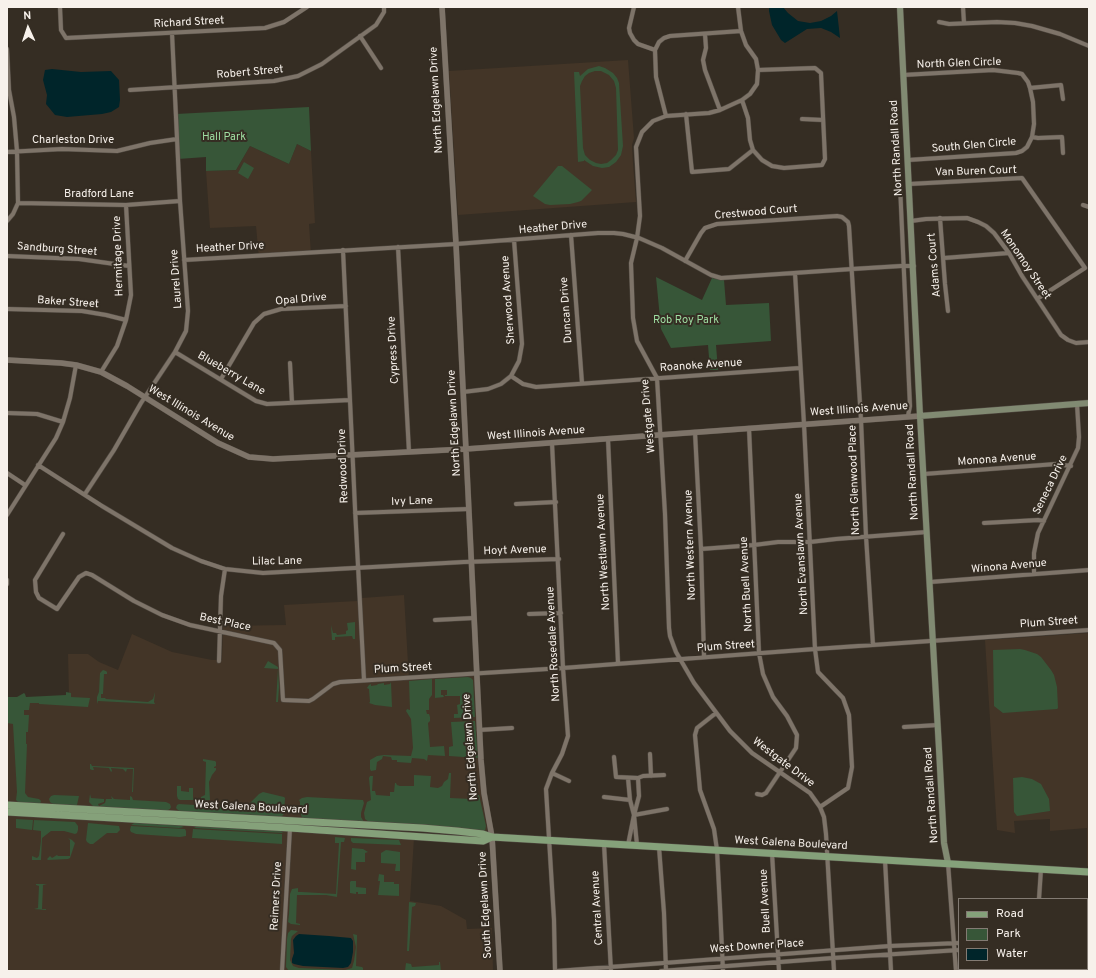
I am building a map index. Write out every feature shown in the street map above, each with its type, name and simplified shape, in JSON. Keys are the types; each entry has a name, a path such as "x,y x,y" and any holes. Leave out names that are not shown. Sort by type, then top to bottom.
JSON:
{"main road":[{"name":"North Randall Road","path":"900,7 914,266 920,416 944,843 948,863"},
{"name":"West Illinois Avenue","path":"920,416 1089,403"},
{"name":"West Galena Boulevard","path":"7,805 229,817 290,825 483,841 492,837"},
{"name":"West Galena Boulevard","path":"7,812 190,823 422,828 483,834 492,837 548,841 1089,872"},
{"path":"190,823 194,819 218,820 229,817"},
{"path":"408,835 410,831 418,831 422,828"}],"street":[{"name":"Richard Street","path":"60,7 61,30 66,38 265,28 284,22 307,7"},
{"path":"298,7 300,12"},
{"path":"381,68 360,36 376,25 384,12 384,7"},
{"name":"North Edgelawn Drive","path":"442,7 456,244 479,730 484,793 492,837"},
{"path":"634,7 629,28 630,33 638,44 655,50"},
{"path":"738,7 741,31 746,45 756,59 758,70 815,68 821,73 825,159 822,165 784,168 772,166 762,160 753,150 750,140 748,118 742,100"},
{"path":"963,7 964,23"},
{"path":"939,22 949,24 997,22 1032,26 1060,34 1089,46"},
{"path":"666,116 656,77 655,50 659,42 670,36 741,31"},
{"name":"Laurel Drive","path":"85,494 114,450 144,398 176,352 186,331 188,311 180,201 172,33"},
{"path":"705,34 706,48 703,60 705,70 720,110"},
{"name":"Robert Street","path":"130,90 274,81 298,76 322,64 360,36"},
{"path":"7,48 9,90 14,117 18,202 13,214 7,221"},
{"name":"Westgate Drive","path":"758,70 757,84 750,94 742,100 720,110 709,113 666,116 653,121 642,132 636,148 640,210 637,238 632,263 633,318 637,341 657,378 666,529 669,628 673,644 680,660 694,683 730,731 752,753 810,793 820,806 824,817 834,971"},
{"name":"North Glen Circle","path":"903,75 993,70 1009,71 1022,74 1030,88"},
{"path":"1030,88 1061,85 1063,99"},
{"name":"South Glen Circle","path":"908,160 1016,153 1022,151 1028,147 1032,137 1034,124 1033,102 1030,88"},
{"path":"686,114 692,172 729,169 753,150"},
{"path":"802,119 823,120"},
{"path":"1032,137 1062,137 1063,153"},
{"name":"Charleston Drive","path":"7,152 62,149 117,151 150,143 177,139"},
{"name":"Van Buren Court","path":"909,184 1022,178 1085,268 1037,299"},
{"name":"North Randall Road","path":"900,185 910,406 908,416"},
{"name":"Bradford Lane","path":"18,202 126,205 180,201"},
{"name":"Hermitage Drive","path":"101,372 117,346 126,320 130,296 126,205"},
{"path":"1083,205 1089,207"},
{"name":"Crestwood Court","path":"685,261 701,232 711,226 837,216 846,219"},
{"name":"Monomoy Street","path":"911,221 940,218 967,218 986,226 994,233 1009,253 1022,276 1061,335 1076,343 1089,342"},
{"name":"Adams Court","path":"940,218 948,311"},
{"name":"North Glenwood Place","path":"846,219 849,226 852,269 873,645"},
{"name":"Heather Drive","path":"184,260 614,233 637,238 662,248 712,275 721,278 914,266"},
{"name":"Duncan Drive","path":"571,235 582,383"},
{"name":"Sherwood Avenue","path":"511,376 519,362 522,350 514,240"},
{"name":"Cypress Drive","path":"398,247 409,452"},
{"name":"Redwood Drive","path":"343,250 364,680"},
{"path":"944,258 1009,253"},
{"name":"Sandburg Street","path":"7,256 79,259 129,266"},
{"name":"North Evanslawn Avenue","path":"795,273 818,672 843,698 849,715 852,767 848,788 820,806"},
{"name":"Opal Drive","path":"221,379 254,324 264,314 281,309 346,306"},
{"name":"Baker Street","path":"7,309 82,311 126,320"},
{"name":"Blueberry Lane","path":"176,352 256,401 267,404 350,400"},
{"name":"West Illinois Avenue","path":"7,360 61,362 101,372 127,386 218,443 249,457 273,459 466,449 920,416"},
{"path":"290,363 292,403"},
{"path":"7,515 56,438 63,422 70,398 76,365"},
{"name":"Roanoke Avenue","path":"511,376 523,384 530,386 800,368"},
{"path":"463,392 488,389 494,387 511,376"},
{"name":"Seneca Drive","path":"1034,574 1035,548 1038,534 1077,453 1079,444 1077,404"},
{"path":"7,413 37,414 63,422"},
{"name":"North Buell Avenue","path":"749,428 759,653 763,674 773,697 787,716 797,735 796,748 766,793 762,795 757,794"},
{"name":"North Western Avenue","path":"695,432 701,549 704,657"},
{"name":"North Westlawn Avenue","path":"608,439 618,663"},
{"name":"North Rosedale Avenue","path":"552,443 559,559 563,668 568,736 562,754 546,789 556,971"},
{"name":"Monona Avenue","path":"924,474 1056,464 1071,466"},
{"name":"Lilac Lane","path":"38,465 172,548 201,561 225,569 263,574 472,562"},
{"path":"7,473 25,485"},
{"path":"516,504 556,502"},
{"name":"Ivy Lane","path":"355,513 469,509"},
{"path":"984,523 1044,521"},
{"path":"701,549 778,542 810,542 866,536 927,532"},
{"name":"Best Place","path":"64,534 35,580 36,592 39,598 57,609 79,577 86,573 92,575 134,601 162,615 190,625 270,641 280,650 282,700 309,701 333,684 364,680"},
{"name":"Hoyt Avenue","path":"472,562 559,559"},
{"path":"219,661 221,596 225,569"},
{"name":"Winona Avenue","path":"930,582 1089,570"},
{"path":"529,614 561,613"},
{"path":"435,620 474,618"},
{"name":"Plum Street","path":"364,680 680,660 704,657 1089,630"},
{"path":"716,713 697,728 695,735 700,790 714,829 717,850 722,969"},
{"path":"904,727 938,725"},
{"path":"479,730 512,728"},
{"path":"650,754 651,776"},
{"path":"614,757 616,778 638,778 643,776 664,775"},
{"path":"552,773 569,781"},
{"path":"628,778 637,845"},
{"path":"628,845 639,796 638,778"},
{"path":"604,797 630,800"},
{"path":"634,815 667,809"},
{"name":"Reimers Drive","path":"282,971 290,825"},
{"name":"South Edgelawn Drive","path":"492,837 500,971"},
{"name":"Central Avenue","path":"604,844 611,969"},
{"path":"659,847 664,913 666,971"},
{"name":"Buell Avenue","path":"772,853 779,971"},
{"path":"885,860 891,971"},
{"path":"948,863 950,869 957,942 956,971"},
{"path":"1039,898 1041,869"},
{"name":"West Downer Place","path":"556,971 611,969 666,963 957,942"},
{"name":"West Downer Place","path":"661,971 722,969 778,962 957,950"}],"shaded area":[{"path":"628,60 634,138 632,145 636,202 458,215 449,71"},
{"path":"297,144 311,151 315,223 309,224 311,254 259,258 256,226 210,228 206,171 236,170 250,146 289,164"},
{"path":"404,595 409,680 474,676 482,797 488,832 7,802 7,701 69,696 68,654 88,654 99,662 118,670 132,634 172,652 212,660 222,660 223,626 286,625 284,605 357,601 362,598"},
{"path":"1089,633 1089,866 1087,866 1087,828 1050,831 1050,819 1014,821 1015,833 997,830 985,640"},
{"path":"7,815 414,838 410,901 441,906 466,920 467,929 492,928 493,971 7,971"}],"green space":[{"path":"599,66 605,68 613,73 619,83 623,146 621,155 616,162 609,167 602,168 593,166 584,160 578,162 574,72 579,72 580,76 588,69","holes":["601,71 609,75 614,81 616,88 618,150 616,155 611,160 607,163 601,164 590,160 585,155 583,148 580,86 585,76 589,73"]},
{"name":"Hall Park","path":"309,107 311,151 297,144 289,164 250,146 236,170 206,171 206,157 178,159 176,114"},
{"path":"244,162 254,168 248,179 238,173"},
{"path":"558,166 562,166 592,190 581,201 570,204 550,205 545,204 533,196"},
{"name":"Rob Roy Park","path":"656,277 702,300 712,278 724,280 726,305 769,303 771,341 716,345 718,370 710,370 708,345 671,348 661,329"},
{"path":"355,622 355,639 353,639 352,636 335,637 335,640 332,640 331,625 333,633 336,633 337,635 346,634 346,631 348,630 347,623"},
{"path":"1020,649 1037,654 1051,670 1057,687 1057,709 1003,713 994,706 993,650"},
{"path":"268,661 278,667 279,687 278,702 276,702 278,669 264,668"},
{"path":"103,670 107,672 107,674 104,674 103,694 101,694 101,698 148,702 153,699 155,692 155,704 98,701 97,704 100,673"},
{"path":"468,677 473,680 475,717 454,718 454,714 458,714 457,705 460,704 460,696 445,696 447,695 447,690 441,690 441,695 444,697 435,698 435,679"},
{"path":"432,679 432,695 429,699 429,710 426,710 430,717 430,721 428,723 430,747 444,746 445,756 428,755 427,761 424,759 412,758 411,763 397,762 397,760 392,760 391,757 383,756 382,759 377,762 376,770 371,771 370,760 377,756 384,755 411,756 413,748 411,719 406,711 407,709 410,710 409,681"},
{"path":"391,682 392,707 369,703 369,689 367,688 369,685 371,684 371,686 384,683 384,685 390,684"},
{"path":"66,692 71,693 71,697 90,698 88,707 30,703 29,710 24,710 24,715 29,715 28,732 26,732 25,793 28,797 39,799 41,801 40,804 19,803 16,800 17,792 13,724 7,723 7,697 17,697 24,693 26,697 66,695"},
{"path":"475,721 478,758 449,756 449,747 453,746 451,722"},
{"path":"203,759 215,761 216,766 214,768 216,768 216,770 209,782 210,800 203,801 201,800 201,797 205,795 206,762 203,761"},
{"path":"90,764 92,766 134,768 133,792 133,769 127,769 126,772 123,769 111,768 111,772 109,768 93,767 94,770 92,770 90,769"},
{"path":"449,773 451,773 450,798 472,799 474,795 479,795 486,826 485,831 369,822 365,819 364,813 367,802 371,800 370,776 373,776 372,791 375,791 376,795 390,796 390,792 394,792 395,783 400,786 414,786 414,775 431,776 430,787 438,788 448,779"},
{"path":"1022,777 1032,779 1041,784 1049,799 1050,811 1017,816 1014,812 1013,778"},
{"path":"177,786 181,786 181,791 189,792 189,788 193,788 193,798 196,800 178,799"},
{"path":"263,792 285,798 284,814 281,817 180,812 176,808 179,804 242,808 247,806"},
{"path":"90,794 91,798 104,799 104,802 98,804 99,806 105,803 106,799 112,799 111,796 114,799 130,800 130,796 133,800 166,802 170,804 171,807 166,811 94,807 89,802"},
{"path":"54,795 79,796 77,805 54,805 49,799"},
{"path":"307,797 363,800 364,803 361,817 364,822 302,818 299,800"},
{"path":"16,819 33,820 32,830 16,828"},
{"path":"34,820 75,822 78,826 78,830 75,834 64,831 51,831 42,838 41,860 32,860 32,856 37,858 39,856 41,841 41,831 33,830"},
{"path":"136,822 179,825 184,827 131,825"},
{"path":"88,823 119,826 120,830 117,833 107,833 93,844 90,844 86,840"},
{"path":"131,826 185,829 186,836 180,837 136,834 131,832"},
{"path":"197,826 281,831 283,833 194,828"},
{"path":"193,829 282,834 282,844 192,838"},
{"path":"335,837 345,838 344,842 341,842 337,897 326,895 297,895 296,923 300,925 291,924 288,922 290,894 292,889 298,888 298,892 336,894 339,843 335,843"},
{"path":"68,838 75,843 70,858 48,860 47,859 50,856 52,858 57,855 70,856 70,840"},
{"path":"351,838 399,840 401,845 353,843"},
{"path":"352,848 363,849 368,852 365,853 365,862 356,862 356,870 351,869"},
{"path":"386,850 400,852 400,871 395,871 396,864 381,863 381,853"},
{"path":"379,874 384,875 384,882 394,882 394,884 399,884 399,896 378,895 380,881 378,881"},
{"path":"351,881 356,881 356,887 366,888 366,894 358,894 358,892 356,892 356,894 350,893"},
{"path":"36,884 47,884 43,885 42,909 46,910 34,909 38,908 39,886"},
{"path":"409,902 416,903 415,906 412,907 409,951 407,951"},
{"path":"291,930 298,931 292,936 291,939 290,960 293,966 299,968 345,970 352,968 356,947 353,934 357,935 356,966 362,967 363,971 289,971 286,967 287,939 288,933"},
{"path":"439,962 441,971 405,971 406,963 411,964 412,967 439,965"}],"water":[{"path":"769,7 783,7 798,21 810,23 821,21 837,11 840,38 821,28 807,29 785,43 781,40 772,25"},
{"path":"52,69 81,72 111,71 119,80 119,107 111,112 102,114 67,117 55,115 46,104 47,95 43,80 45,70"},
{"path":"299,934 351,938 353,941 353,952 351,963 348,967 343,968 303,966 292,963 294,953 293,940"}]}
